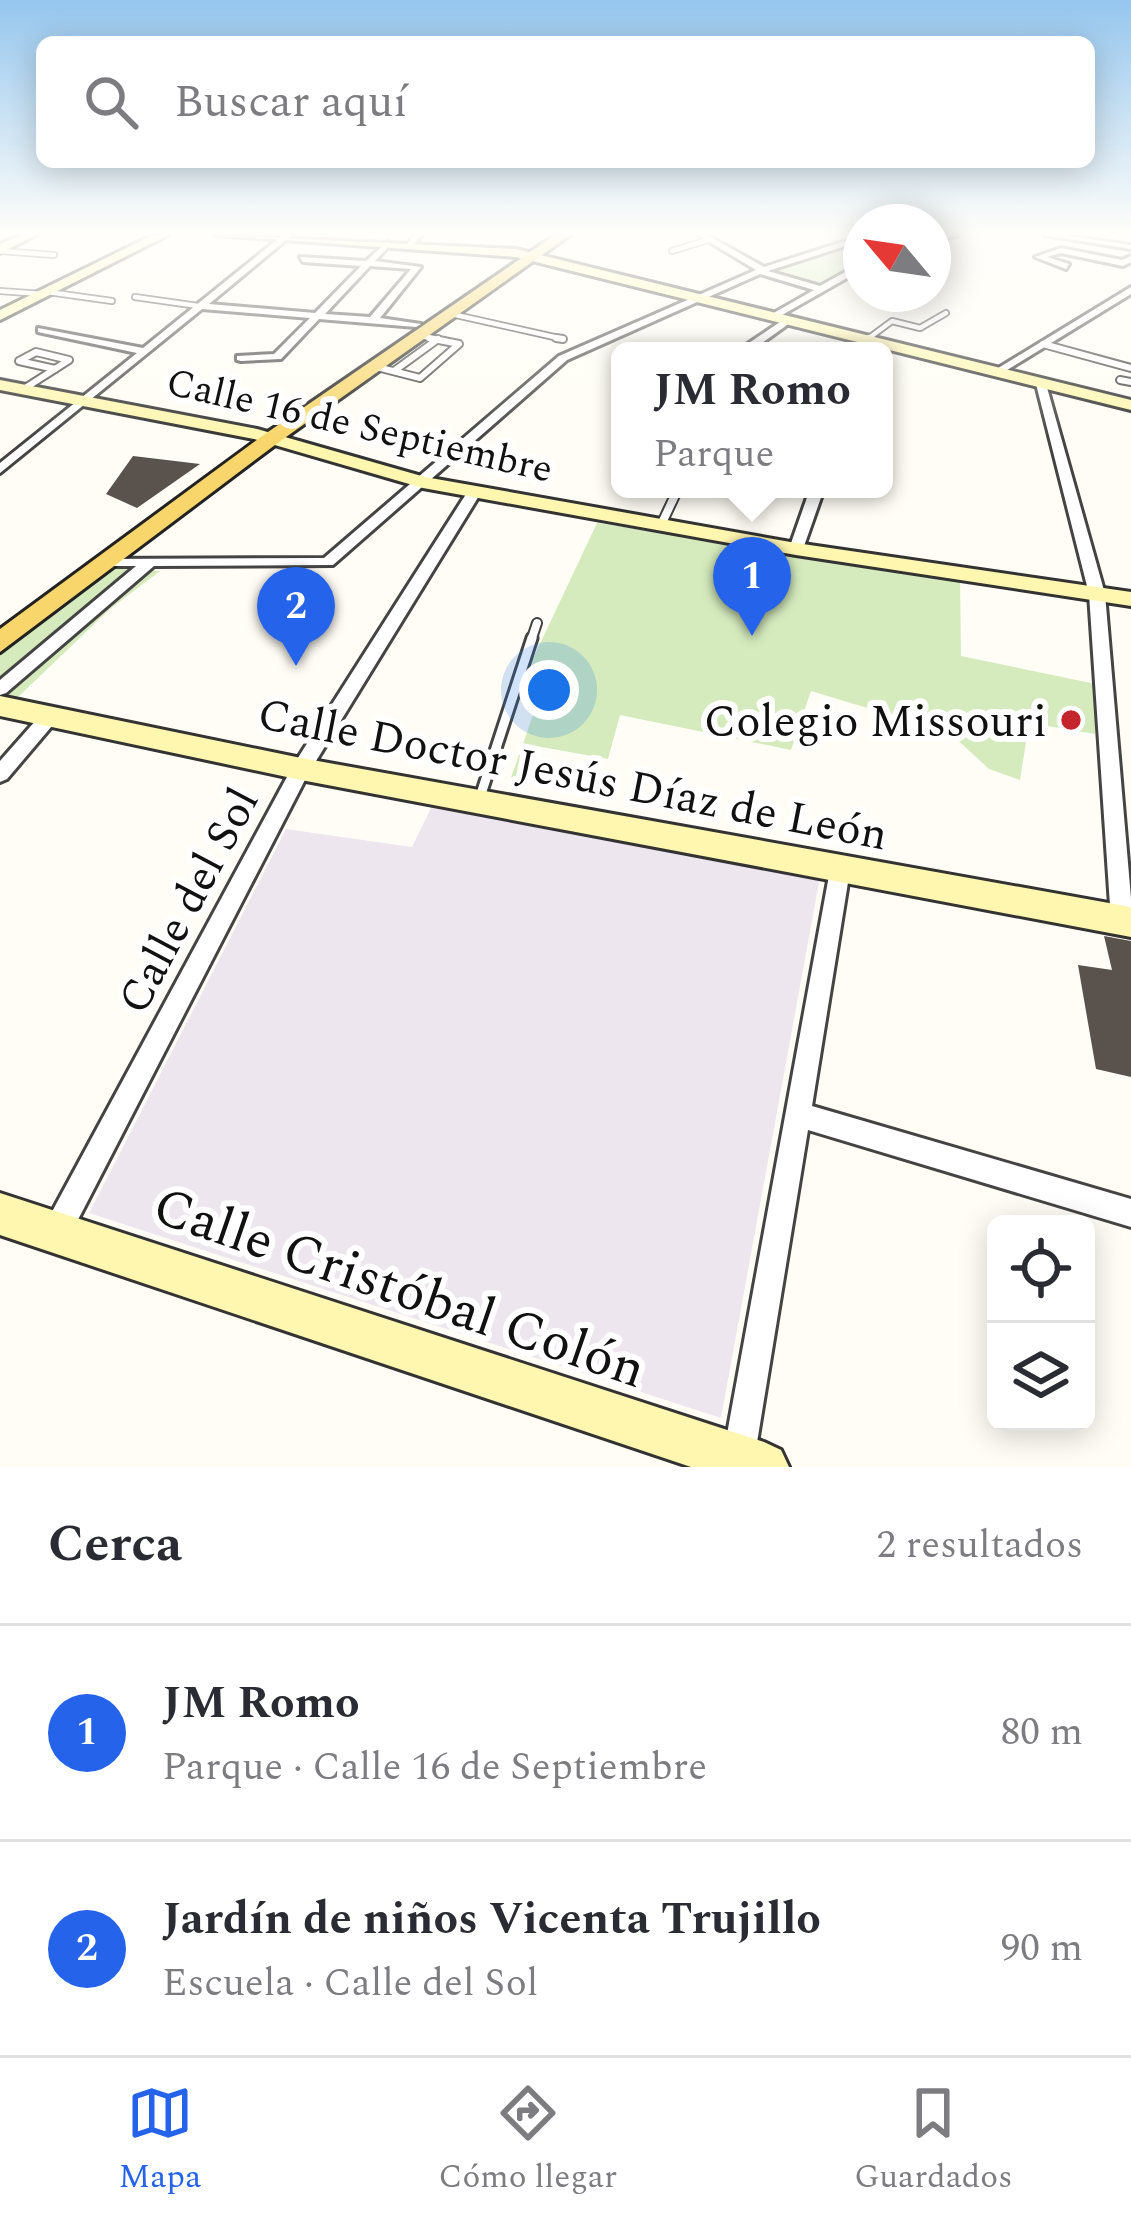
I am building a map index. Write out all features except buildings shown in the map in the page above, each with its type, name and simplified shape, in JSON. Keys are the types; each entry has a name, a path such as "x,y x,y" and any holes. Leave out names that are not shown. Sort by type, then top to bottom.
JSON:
{"main road":[{"path":"5,634 264,436 454,303"},
{"path":"5,634 264,436 384,368 417,329 461,303"},
{"path":"732,303 851,342"},
{"path":"893,352 1131,405"},
{"name":"Calle 16 de Septiembre","path":"0,386 264,436 423,482 796,550 1131,599"},
{"name":"Calle Doctor Jesús Díaz de León","path":"0,706 301,769 1127,921"},
{"name":"Calle Cristóbal Colón","path":"0,1214 746,1465"}],"street":[{"path":"0,470 201,303"},
{"path":"242,358 274,359 329,303"},
{"path":"373,320 387,303"},
{"path":"101,562 328,562 563,358 690,303"},
{"path":"755,342 802,303"},
{"path":"995,373 1109,303"},
{"path":"198,306 373,320 417,329"},
{"path":"40,330 142,351"},
{"path":"1042,384 1097,594 1127,921"},
{"name":"Calle del Sol","path":"58,1231 301,769 475,490"},
{"path":"796,550 814,498"},
{"path":"0,688 150,562"},
{"path":"5,634 49,645"},
{"path":"0,774 51,715"},
{"path":"746,1465 796,1114 840,870"},
{"path":"796,1114 1131,1213"}],"lane":[{"path":"178,303 198,306"},
{"path":"867,342 892,321 920,328 946,313"},
{"path":"447,314 563,339"},
{"path":"384,368 420,378 460,344 417,329"},
{"path":"384,368 438,339"},
{"path":"1043,344 1131,368"},
{"path":"22,390 69,360 36,352 19,361 56,368"},
{"path":"1120,380 1131,382"},
{"path":"661,525 674,498"},
{"path":"478,802 537,623"}],"shaded area":[{"path":"431,808 820,877 721,1418 89,1213 286,829 412,847"}],"green space":[{"path":"597,523 960,578 961,656 1096,684 1095,734 1029,723 1020,780 989,769 950,733 811,691 791,750 620,715 608,759 536,746 521,788 508,786 549,670 530,665"},
{"path":"102,568 160,571 110,609 17,698 0,695 0,652"}],"place":[{"name":"JM Romo","path":"752,636"},
{"name":"Jardín de niños Vicenta Trujillo","path":"296,666"},
{"name":"Colegio Missouri","path":"1071,720"}]}
